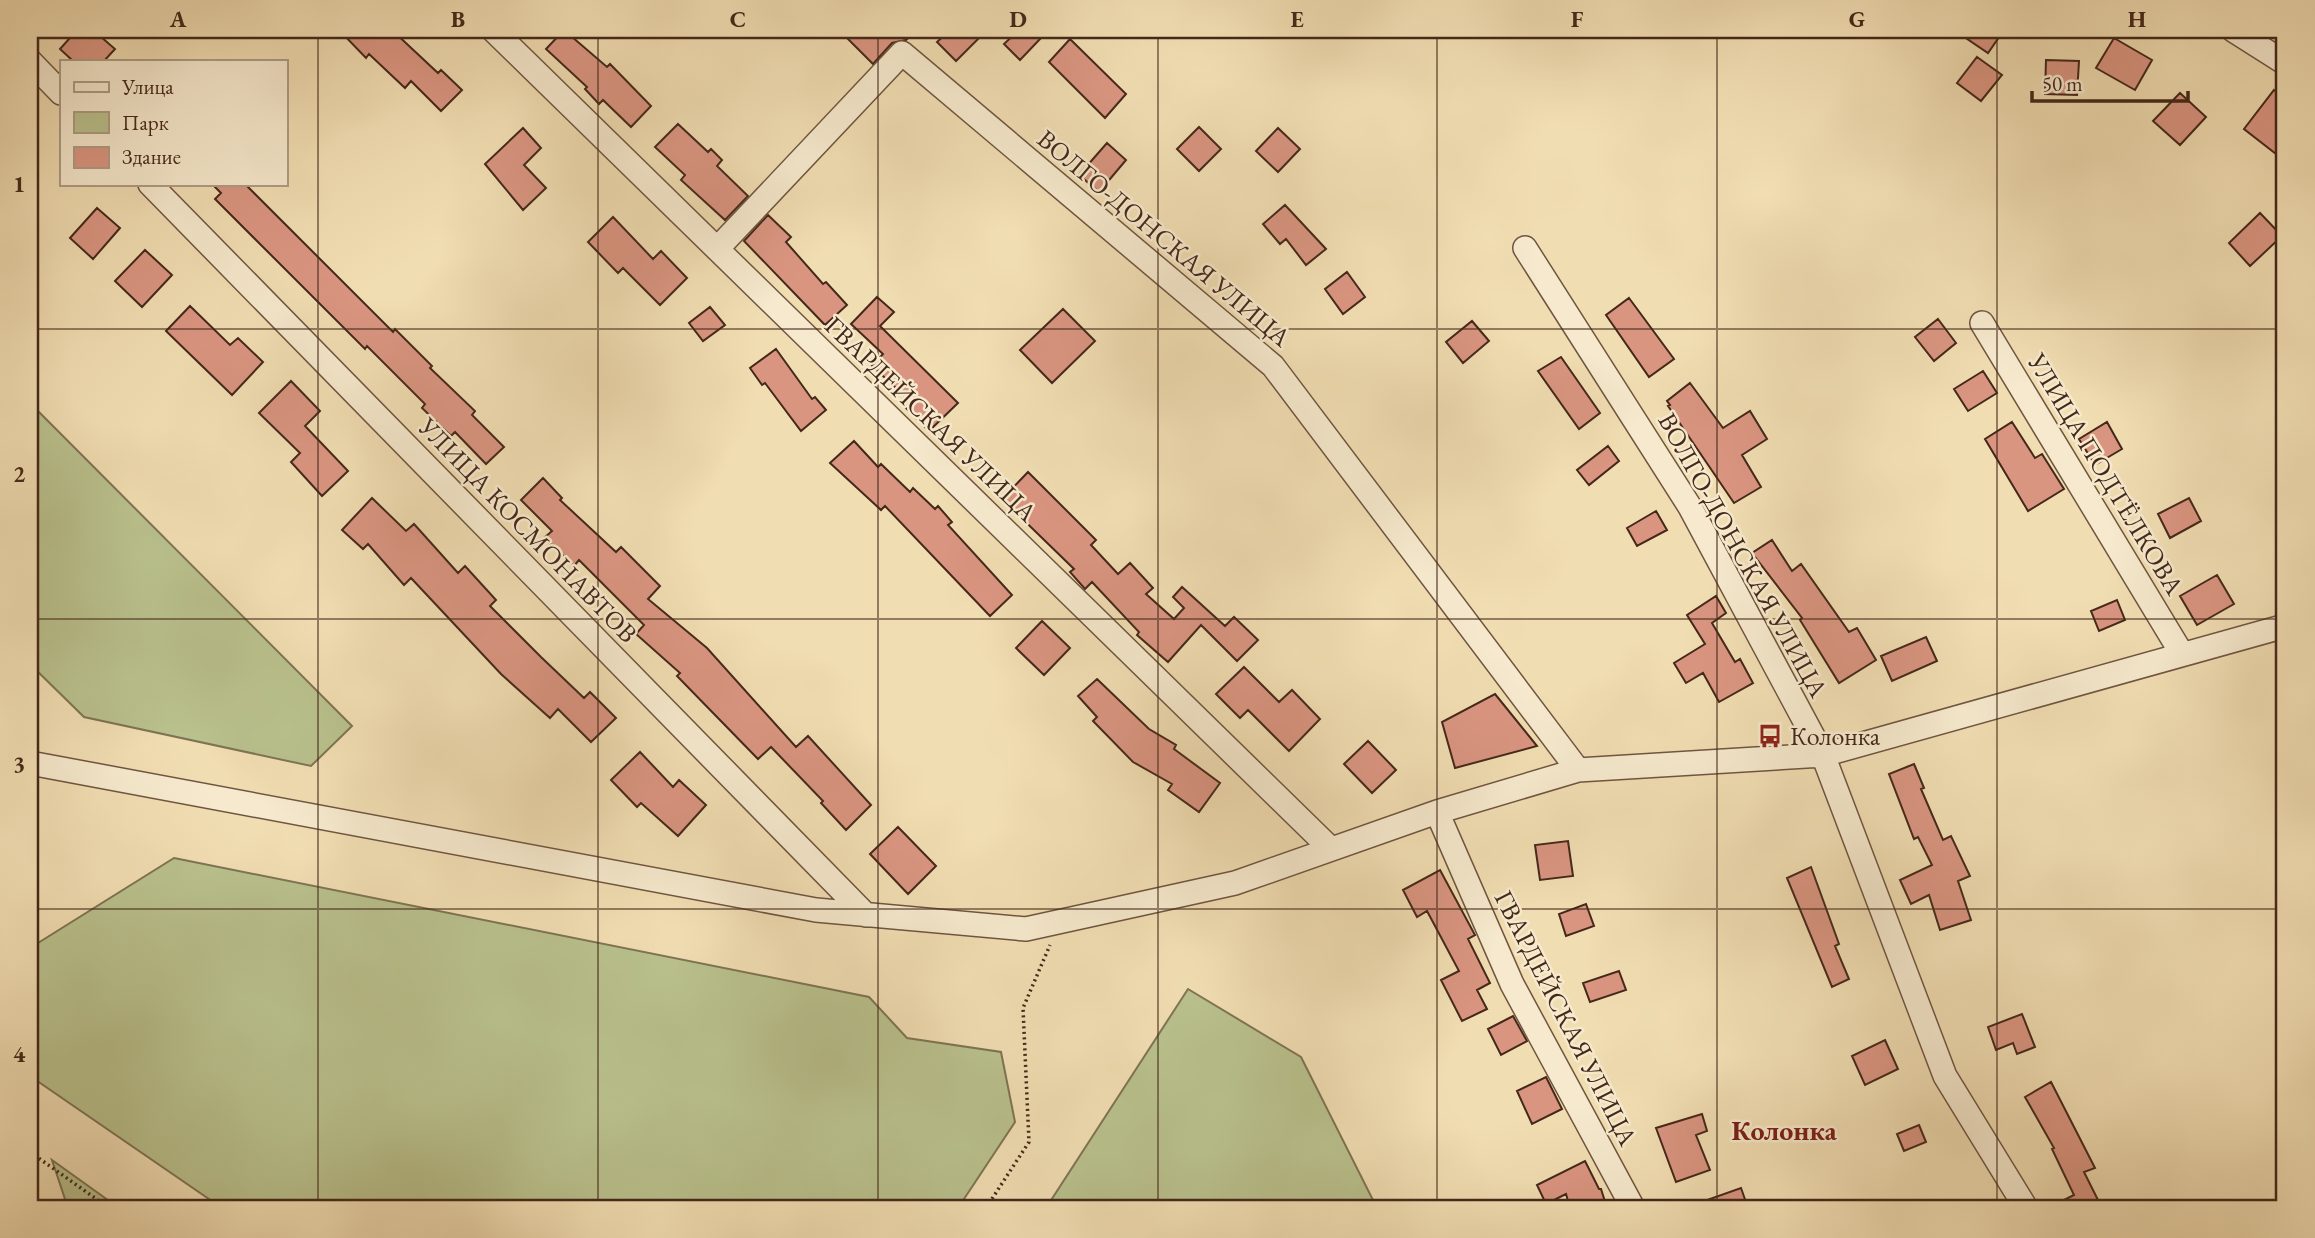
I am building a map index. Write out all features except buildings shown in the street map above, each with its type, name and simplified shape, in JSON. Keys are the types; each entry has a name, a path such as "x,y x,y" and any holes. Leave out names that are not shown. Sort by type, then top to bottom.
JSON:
{"street":[{"name":"ГВАРДЕЙСКАЯ УЛИЦА","path":"493,30 1331,849"},
{"path":"2233,30 2285,63"},
{"name":"ВОЛГО-ДОНСКАЯ УЛИЦА","path":"717,249 902,53 1273,366 1578,770"},
{"path":"30,61 60,92"},
{"name":"УЛИЦА КОСМОНАВТОВ","path":"152,186 866,915"},
{"name":"ВОЛГО-ДОНСКАЯ УЛИЦА","path":"1525,247 1690,507 1823,755 1945,1076 2026,1208"},
{"name":"УЛИЦА ПОДТЁЛКОВА","path":"1982,323 2182,654"},
{"path":"30,763 816,910 1026,929 1235,883 1437,812 1578,770 1823,755 2285,626"},
{"name":"ГВАРДЕЙСКАЯ УЛИЦА","path":"1437,812 1512,984 1633,1208"}],"path":[{"path":"986,1208 1029,1142 1023,1008 1060,921"},
{"path":"30,1152 109,1208"}],"green space":[{"path":"30,403 352,726 311,766 84,717 30,664"},
{"path":"174,858 869,997 907,1038 1001,1052 1015,1122 958,1208 222,1208 30,1076 30,948"},
{"path":"1188,989 1301,1057 1377,1208 1046,1208"},
{"path":"52,1160 119,1208 68,1208"}],"place":[{"name":"Колонка","path":"1770,736"}],"district":[{"name":"Колонка","path":"1784,1130"}]}
